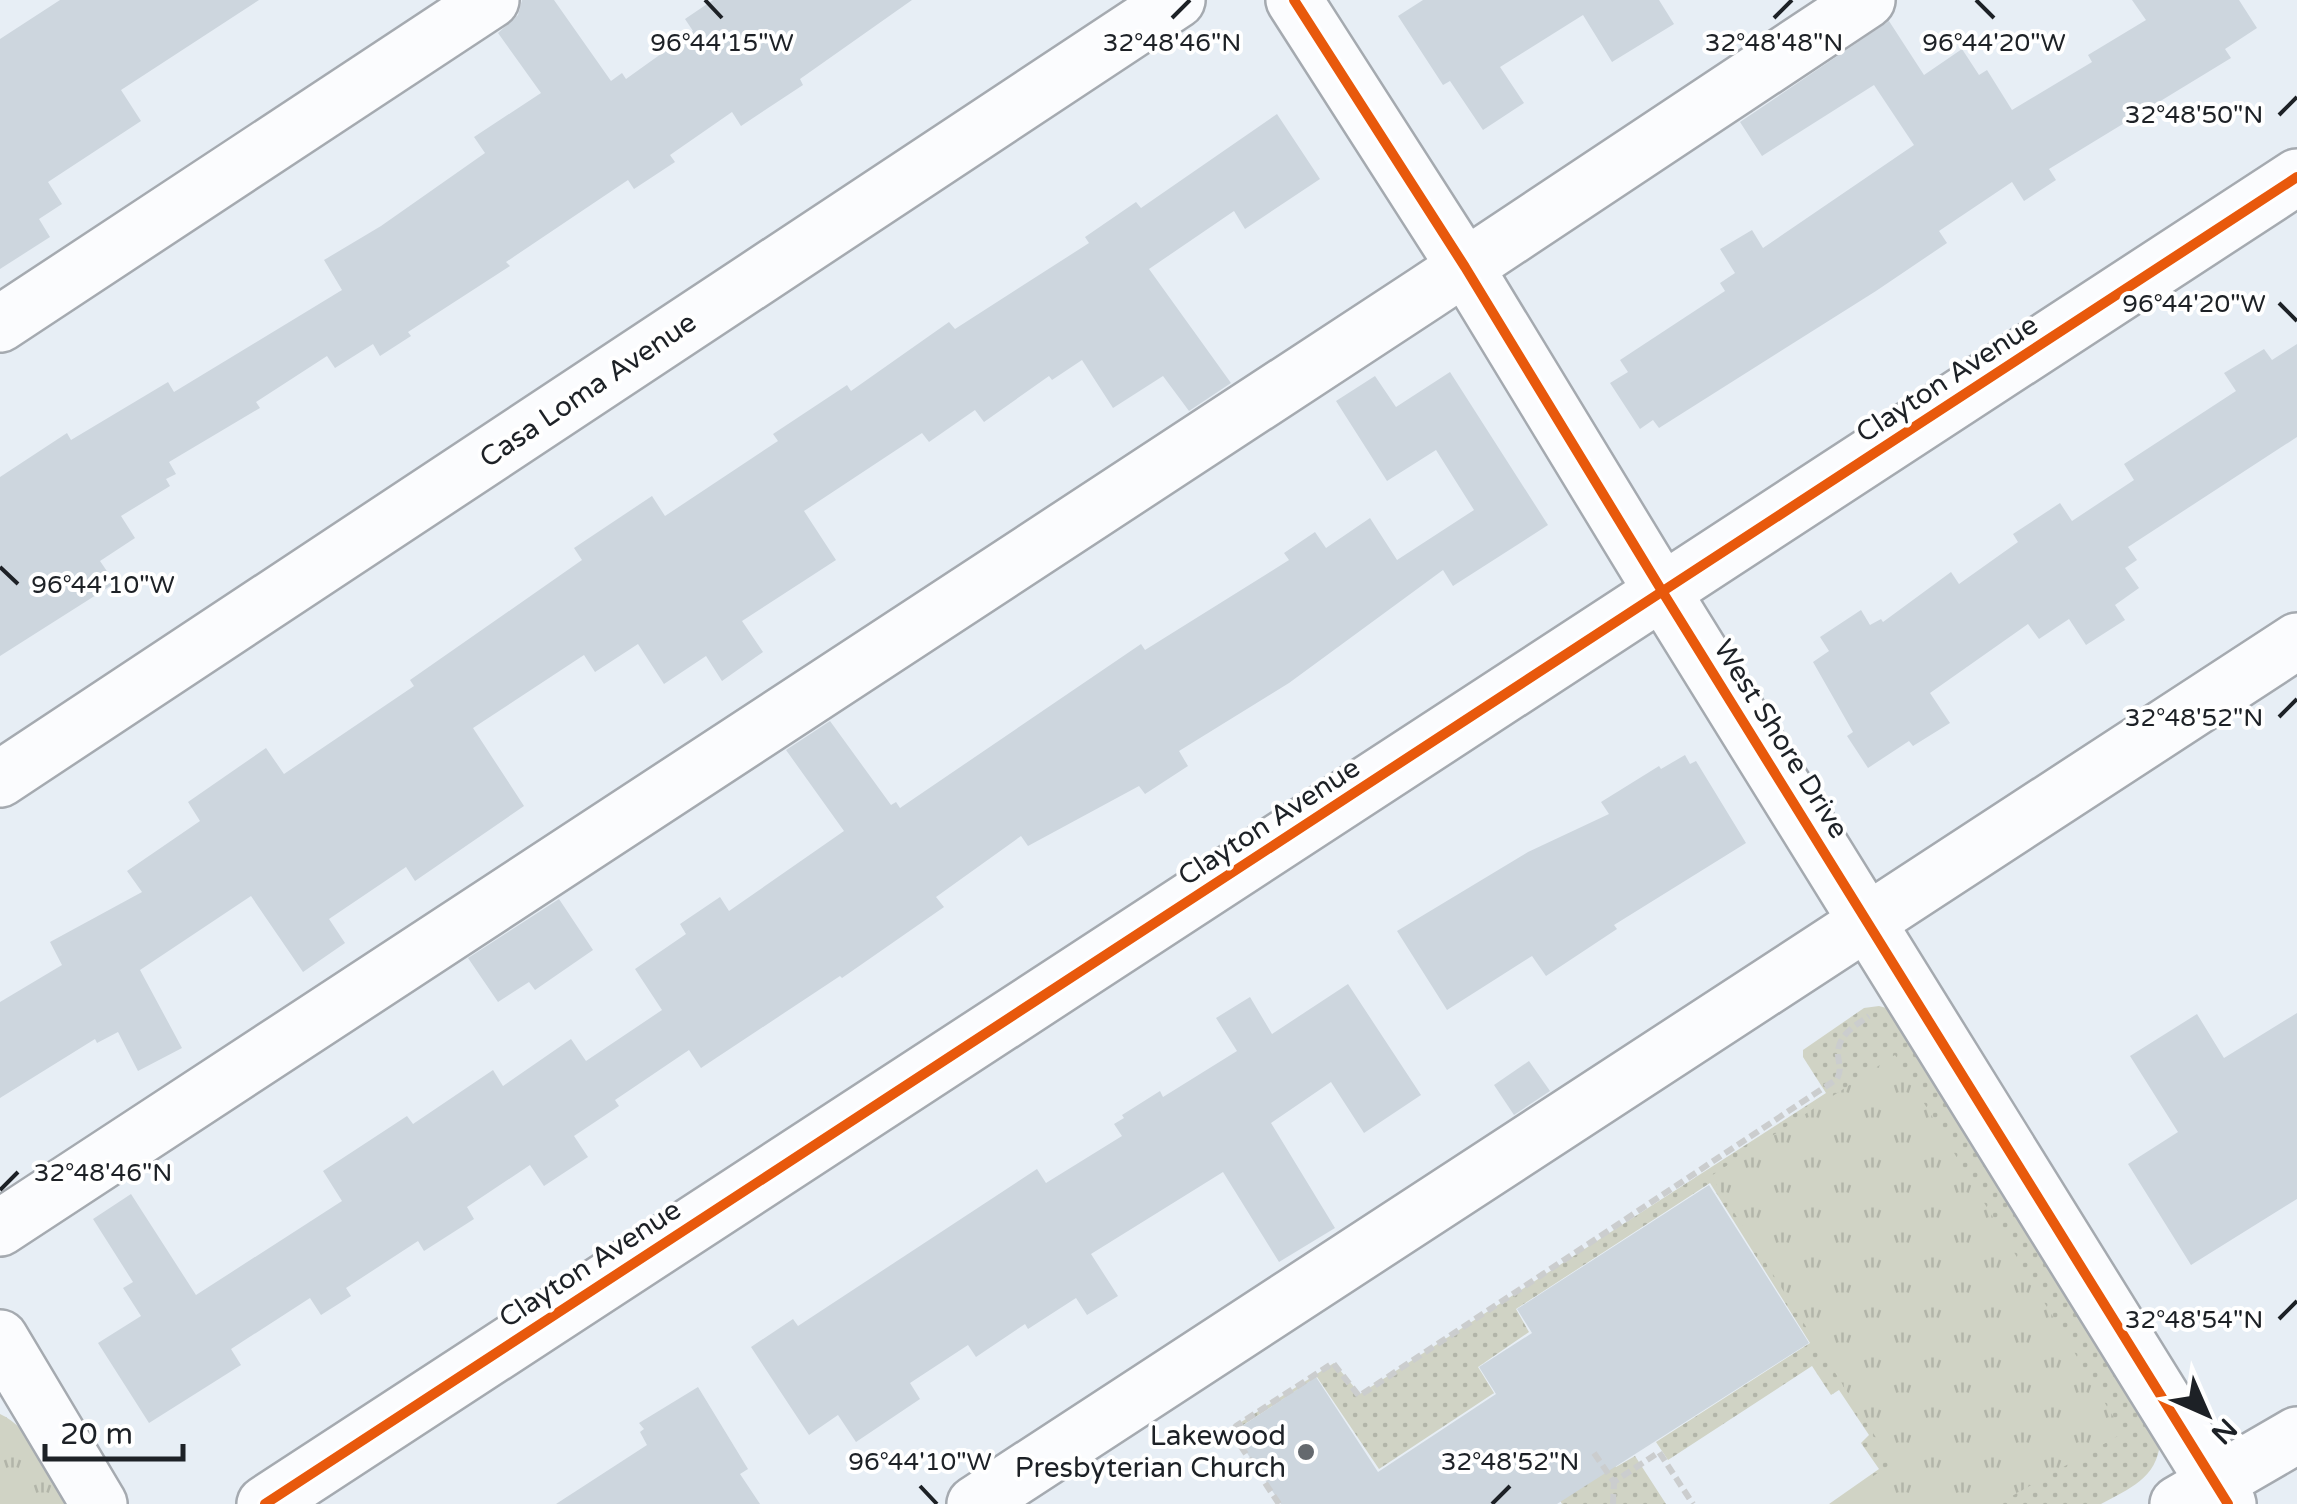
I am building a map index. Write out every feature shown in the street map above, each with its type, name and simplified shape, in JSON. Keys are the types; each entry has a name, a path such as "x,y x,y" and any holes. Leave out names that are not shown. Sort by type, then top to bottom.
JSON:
{"street":[{"path":"0,324 492,0"},
{"name":"Casa Loma Avenue","path":"0,779 1177,0"},
{"name":"West Shore Drive","path":"1294,0 1465,267 1868,923 2207,1497"},
{"path":"0,1228 1866,0"},
{"name":"Clayton Avenue","path":"265,1504 2297,177"},
{"path":"975,1504 2297,641"},
{"path":"0,1339 14,1389 99,1504"},
{"path":"2207,1497 2297,1435"}],"path":[{"path":"1279,1504 1232,1433 1236,1426 1333,1364 1359,1396 1837,1080 1842,1071 1838,1048 1842,1037 1874,1013"},
{"path":"1614,1482 1659,1452 1693,1504"},
{"path":"1594,1454 1614,1482 1612,1504"}],"green space":[{"path":"1864,1008 1890,1009 2160,1443 2153,1465 2131,1487 2101,1504 1829,1504 1879,1469 1861,1443 1869,1435 1839,1390 1831,1395 1812,1366 1668,1460 1656,1442 1810,1343 1710,1183 1516,1309 1529,1332 1478,1367 1494,1393 1379,1469 1317,1377 1240,1427 1238,1424 1334,1363 1360,1394 1826,1093 1803,1057 1803,1050"},
{"path":"1895,1055 2123,1433 1998,1504 1833,1504 1892,1463 1711,1176"},
{"path":"0,1414 31,1441 67,1504 0,1504"},
{"path":"1604,1449 1616,1467 1635,1456 1666,1504 1562,1504 1550,1485"}],"building":[{"path":"60,0 259,0 121,90 141,121 48,182 62,204 39,219 50,237 0,269 0,39"},
{"path":"522,0 554,0 611,81 622,73 626,79 693,31 685,19 713,0 912,0 800,79 803,85 741,126 732,112 670,155 675,162 634,189 628,180 506,262 510,266 408,332 411,336 380,356 373,344 335,368 327,356 256,402 260,408 169,462 176,474 166,479 170,486 121,516 135,538 100,561 115,583 0,656 0,477 67,433 71,440 168,382 174,392 342,290 324,260 381,226 485,153 474,137 541,93 498,33 518,15"},
{"path":"1423,0 1659,0 1674,24 1612,62 1583,15 1500,67 1524,103 1483,130 1450,81 1443,85 1398,16"},
{"path":"2132,0 2239,0 2257,28 2225,49 2231,58 2049,169 2056,180 2024,201 2012,182 1939,231 1947,243 1876,291 1659,428 1653,420 1640,429 1610,383 1628,372 1620,360 1725,291 1720,283 1735,273 1720,249 1752,230 1763,248 1914,145 1874,85 1762,156 1740,122 1889,21 1924,75 1962,49 1979,75 1987,70 2012,110 2092,62 2088,55 2146,20"},
{"path":"1277,114 1320,179 1245,229 1234,211 1149,269 1231,383 1189,411 1163,376 1113,408 1082,360 1052,380 1049,376 984,422 975,410 929,442 922,433 804,511 836,560 742,621 763,652 722,681 706,656 664,684 638,644 595,672 584,655 473,728 524,806 415,881 406,867 329,919 345,943 303,972 251,896 140,970 182,1048 138,1071 118,1032 97,1043 95,1039 0,1098 0,1002 62,965 50,942 142,892 127,871 200,821 188,802 266,748 284,774 414,686 410,680 582,560 574,548 652,496 665,516 778,441 773,434 847,385 851,391 949,322 955,329 1089,243 1085,237 1136,202 1141,208"},
{"path":"2297,344 2297,437 2128,547 2137,560 2125,568 2139,588 2115,605 2125,620 2086,645 2069,619 2039,639 2028,624 1930,693 1950,723 1913,746 1909,741 1868,768 1847,736 1853,732 1813,662 1829,651 1820,637 1861,610 1870,625 1881,619 1883,622 1951,572 1959,584 2018,542 2013,534 2060,503 2072,521 2134,480 2124,464 2236,391 2224,373 2264,349 2272,360"},
{"path":"1450,372 1548,525 1453,586 1443,570 1289,683 1179,751 1188,766 1145,794 1139,786 1028,846 1021,836 936,897 944,907 842,978 701,1068 689,1050 615,1100 619,1106 574,1136 588,1157 544,1186 530,1165 467,1207 474,1219 424,1251 418,1241 346,1288 351,1296 321,1315 310,1298 231,1349 241,1365 149,1423 98,1343 141,1316 123,1288 133,1282 93,1219 131,1194 196,1295 342,1201 323,1171 407,1116 413,1124 493,1070 503,1086 571,1039 586,1061 662,1010 635,969 686,934 680,924 720,897 729,911 844,831 786,750 830,721 891,805 896,802 900,808 1141,644 1145,650 1289,560 1284,553 1315,532 1326,548 1370,518 1397,560 1474,510 1436,450 1387,481 1336,401 1375,376 1396,407"},
{"path":"1685,755 1690,764 1696,761 1746,843 1614,925 1617,929 1546,976 1532,956 1447,1010 1397,931 1528,852 1609,814 1601,802 1659,766 1661,769"},
{"path":"559,899 593,950 535,990 529,982 498,1002 468,958"},
{"path":"1348,984 1421,1095 1364,1133 1331,1082 1271,1123 1335,1228 1279,1262 1223,1172 1091,1254 1118,1296 1087,1315 1076,1298 1028,1329 1025,1324 976,1357 968,1345 910,1383 920,1399 856,1442 838,1415 809,1435 751,1347 793,1319 798,1326 1037,1169 1046,1183 1122,1136 1114,1124 1124,1118 1122,1115 1160,1091 1163,1097 1237,1051 1216,1018 1250,997 1272,1034"},
{"path":"2297,1013 2297,1199 2191,1265 2128,1164 2178,1132 2130,1056 2197,1014 2224,1058"},
{"path":"1529,1061 1550,1091 1514,1115 1494,1085"},
{"path":"1709,1185 1809,1343 1557,1504 1281,1504 1233,1432 1316,1377 1378,1472 1496,1394 1479,1367 1532,1333 1517,1309"},
{"path":"698,1387 748,1469 740,1474 760,1504 556,1504 647,1445 639,1423"}],"cycle path":[{"path":"1294,0 1465,267 2228,1504"},
{"path":"265,1504 2297,177"}],"place":[{"name":"Lakewood Presbyterian Church","path":"1306,1452"}]}
